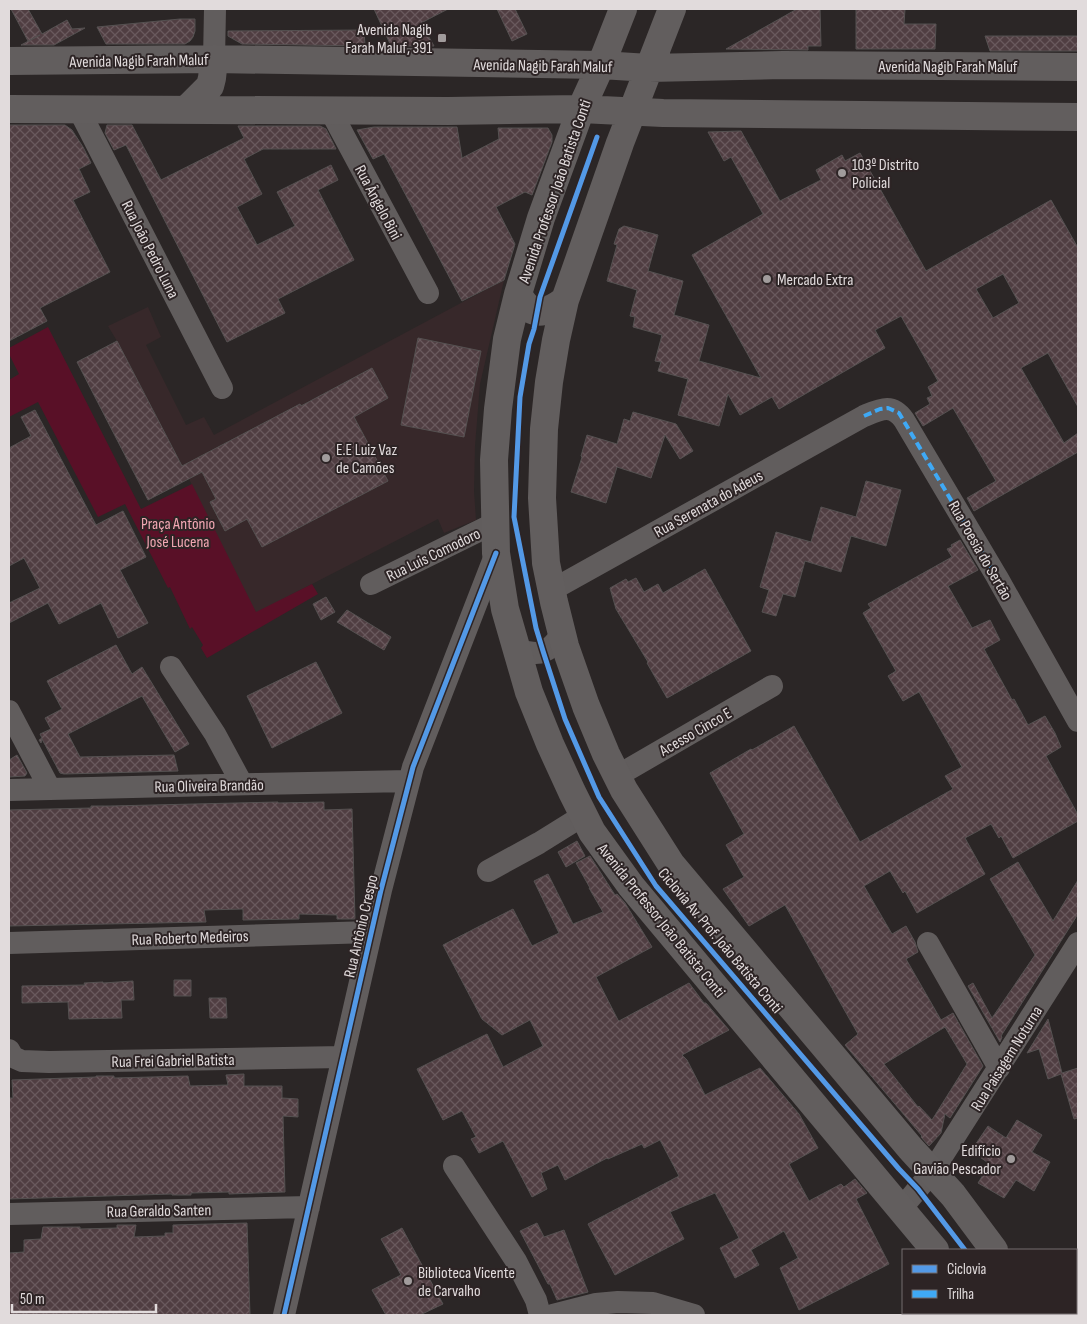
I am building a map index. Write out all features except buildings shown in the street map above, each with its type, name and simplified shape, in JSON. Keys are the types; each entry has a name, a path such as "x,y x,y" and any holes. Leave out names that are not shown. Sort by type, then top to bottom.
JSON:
{"main road":[{"name":"Avenida Professor João Batista Conti","path":"623,9 581,109 541,218 518,294 507,339 494,460 496,554 505,609 529,692 550,744 592,832 631,886 934,1249"},
{"path":"672,9 620,143 565,300 556,340 544,429 542,498 546,563 565,646 586,706 606,754 642,819 671,864 953,1195 993,1249"},
{"name":"Avenida Nagib Farah Maluf","path":"9,61 214,59 600,65 649,68 783,65 1078,67"},
{"path":"187,109 210,86 214,59"},
{"path":"9,109 448,111 581,109 663,113 1078,117"},
{"path":"518,294 526,306 533,311 550,311 565,300"},
{"path":"507,339 513,332 522,328 531,328 543,332 556,340"}],"street":[{"path":"214,59 215,9"},
{"name":"Rua João Pedro Luna","path":"79,110 222,388"},
{"name":"Rua Ângelo Bini","path":"330,110 428,294"},
{"name":"Rua Poesia do Sertão","path":"864,416 888,408 899,413 997,577 1078,721"},
{"name":"Rua Serenata do Adeus","path":"552,590 864,416"},
{"name":"Rua Luis Comodoro","path":"371,584 495,523"},
{"name":"Rua Antônio Crespo","path":"284,1315 371,932 413,767 496,554"},
{"path":"518,650 534,654 549,650 562,634"},
{"path":"171,667 215,734 242,784"},
{"name":"Acesso Cinco E","path":"617,776 772,686"},
{"path":"9,711 50,789"},
{"name":"Rua Oliveira Brandão","path":"9,790 409,782"},
{"path":"488,871 539,843 584,815"},
{"name":"Rua Roberto Medeiros","path":"9,943 371,932"},
{"path":"928,942 999,1068"},
{"name":"Rua Paisagem Noturna","path":"932,1172 1078,943"},
{"name":"Rua Frei Gabriel Batista","path":"9,1050 13,1057 22,1061 50,1062 343,1057"},
{"path":"454,1166 516,1261 536,1300 540,1315"},
{"path":"901,1209 932,1172"},
{"name":"Rua Geraldo Santen","path":"9,1214 309,1207"},
{"path":"553,1315 596,1304 653,1302 694,1315"}],"shaded area":[{"name":"E.E Luiz Vaz de Camões","path":"504,280 480,384 475,446 474,491 476,520 444,533 438,519 256,613 189,479 108,326 148,307 161,337 146,345 186,425 204,417 214,435"}],"green space":[{"name":"Praça Antônio José Lucena","path":"48,327 141,509 192,484 256,612 312,584 318,594 207,658 201,648 203,645 192,627 190,629 170,587 168,588 125,504 98,517 38,402 9,417 9,380 19,374 9,354 9,348"}],"marked path":[{"path":"864,416 880,409 888,408 899,413 997,577"}],"cycle path":[{"name":"Ciclovia Av. Prof. João Batista Conti","path":"597,137 540,297 529,344 520,397 514,517 536,628 565,719 599,797 656,886 918,1189 964,1249"},
{"path":"284,1315 381,890 413,767 496,553"}],"place":[{"name":"Avenida Nagib Farah Maluf, 391","path":"442,38"},
{"name":"103º Distrito Policial","path":"842,173"},
{"name":"Mercado Extra","path":"767,279"},
{"name":"E.E Luiz Vaz de Camões","path":"326,458"},
{"name":"Edifício Gavião Pescador","path":"1011,1159"},
{"name":"Biblioteca Vicente de Carvalho","path":"408,1281"}]}
